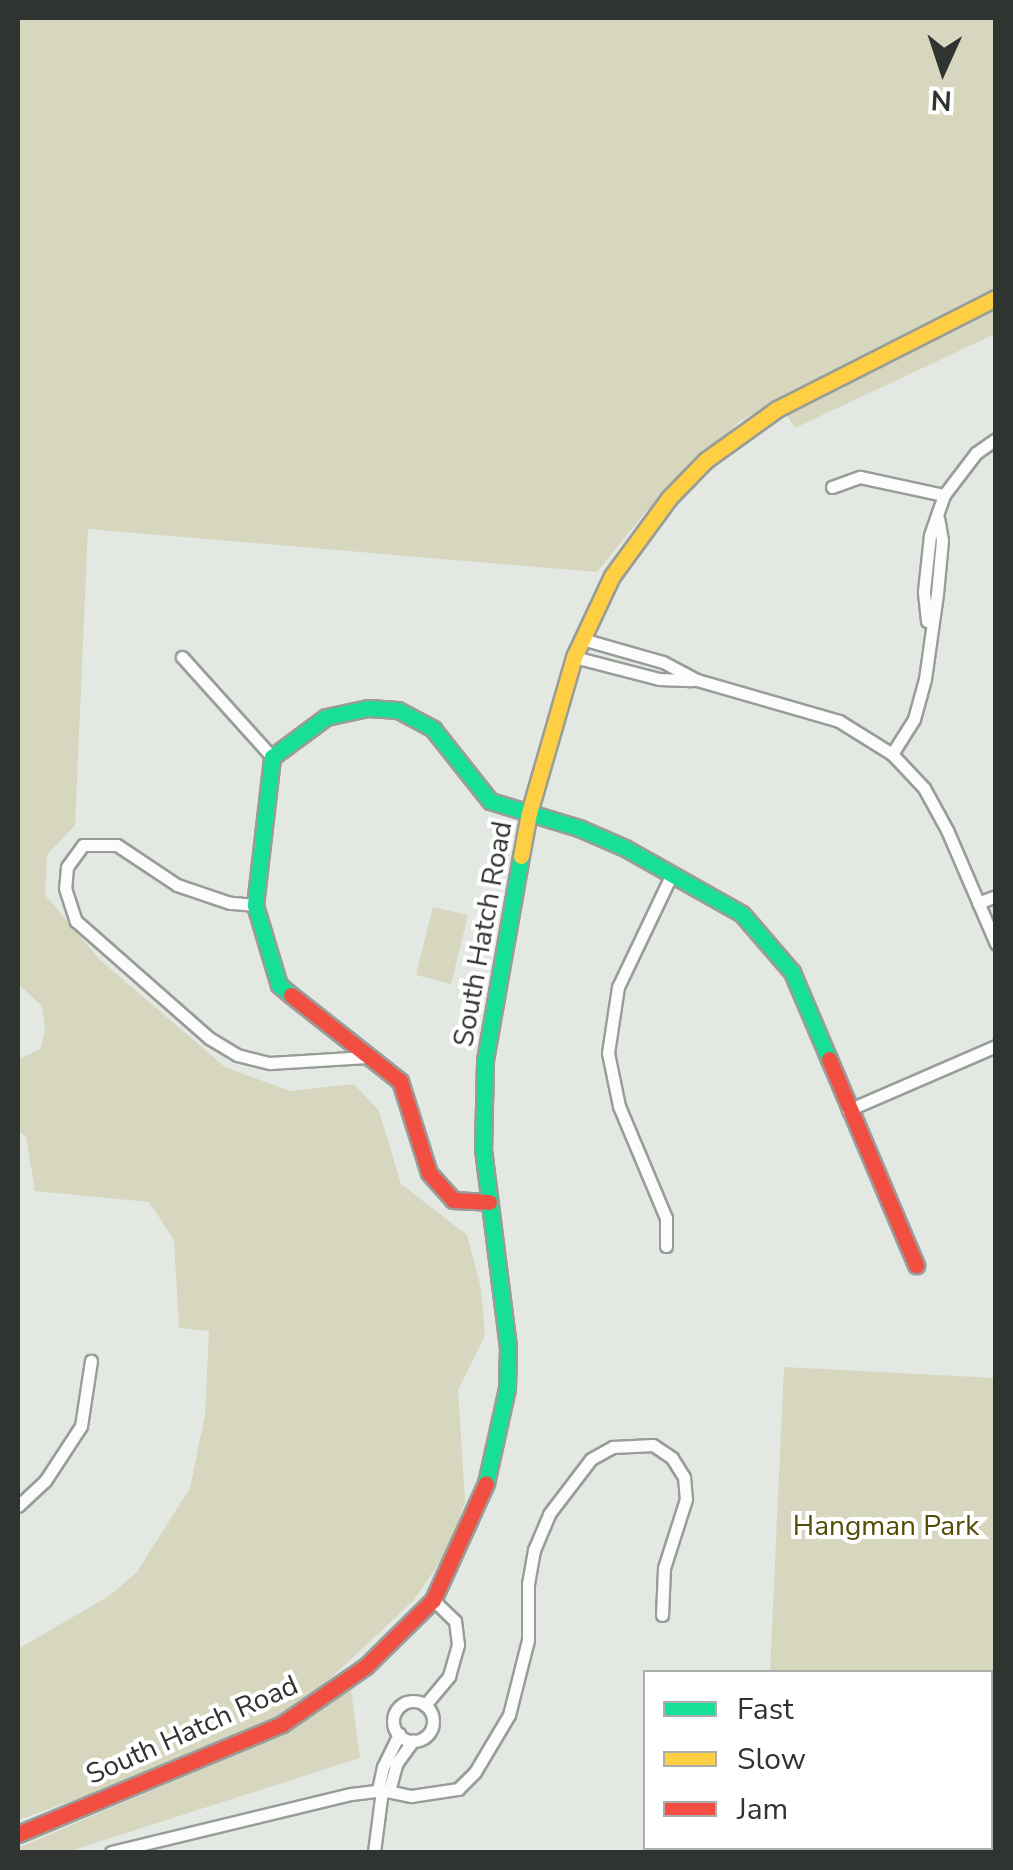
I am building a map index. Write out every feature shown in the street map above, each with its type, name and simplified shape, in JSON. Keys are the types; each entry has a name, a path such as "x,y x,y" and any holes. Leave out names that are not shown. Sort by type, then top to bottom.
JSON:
{"main road":[{"name":"South Hatch Road","path":"18,1834 282,1724 366,1666 433,1600 488,1479 507,1388 508,1348 483,1150 486,1060 530,813 552,719 574,656 612,576 669,498 706,460 777,409 996,298"},
{"path":"489,1202 452,1200 429,1173 400,1081 279,985 255,905 272,757 326,717 368,708 398,710 433,729 490,801 610,841 742,914 792,972 916,1264"}],"street":[{"path":"892,754 914,720 938,594 938,518 944,495 976,453 996,439"},
{"path":"832,488 860,476 944,495"},
{"path":"582,639 663,662 696,680 839,721 892,754 924,788 996,944"},
{"path":"574,656 660,679 696,680"},
{"path":"182,658 272,757"},
{"path":"255,905 230,903 176,885 117,845 83,844 67,867 65,888 76,921 209,1038 237,1054 270,1063 367,1056"},
{"path":"666,1246 666,1218 619,1106 608,1053 618,987 672,874"},
{"path":"978,904 996,896"},
{"path":"848,1110 996,1046"},
{"path":"18,1506 52,1472 82,1426 91,1361"},
{"path":"111,1852 383,1790 411,1796 458,1788 475,1772 509,1715 522,1676 528,1640 528,1584 534,1550 549,1514 591,1460 613,1447 653,1445 672,1458 684,1477 686,1499 664,1568 662,1615"},
{"path":"425,1705 449,1676 458,1645 455,1621 433,1600"},
{"path":"413,1740 399,1734 393,1720 399,1707 412,1701 425,1705"},
{"path":"383,1790 413,1740 427,1735 432,1726 425,1705"},
{"path":"374,1852 383,1790 382,1767 399,1734"}],"green space":[{"path":"18,18 995,18 995,291 740,421 644,514 597,572 88,529 75,825 47,855 45,895 100,960 225,1067 290,1091 354,1084 379,1111 401,1184 467,1235 481,1288 485,1335 458,1390 465,1502 448,1550 414,1600 300,1707 202,1754 18,1820 18,1649 109,1596 137,1572 190,1488 205,1415 209,1331 179,1328 174,1240 149,1202 35,1191 26,1137 18,1130 18,1059 41,1049 45,1029 42,1006 18,984"},
{"path":"995,311 995,334 795,428 786,414"},
{"path":"433,907 468,915 451,984 416,975"},
{"name":"Hangman Park","path":"784,1367 995,1378 995,1852 762,1852 993,1850 993,1670 770,1670"},
{"path":"351,1689 360,1758 67,1852 18,1852 18,1848 279,1736"}],"traffic: fast":[{"path":"291,995 279,985 255,905 272,757 326,717 368,708 398,710 433,729 490,801 579,828 625,848 742,914 792,972 829,1059"},
{"path":"486,1483 507,1388 508,1347 483,1150 485,1060 521,856"}],"traffic: slow":[{"path":"521,856 529,813 574,657 612,576 669,498 706,460 777,409 996,298"}],"traffic: jam":[{"path":"291,995 400,1081 429,1173 453,1200 489,1202"},
{"path":"829,1059 916,1265"},
{"path":"18,1834 282,1724 366,1666 433,1600 486,1483"}]}
